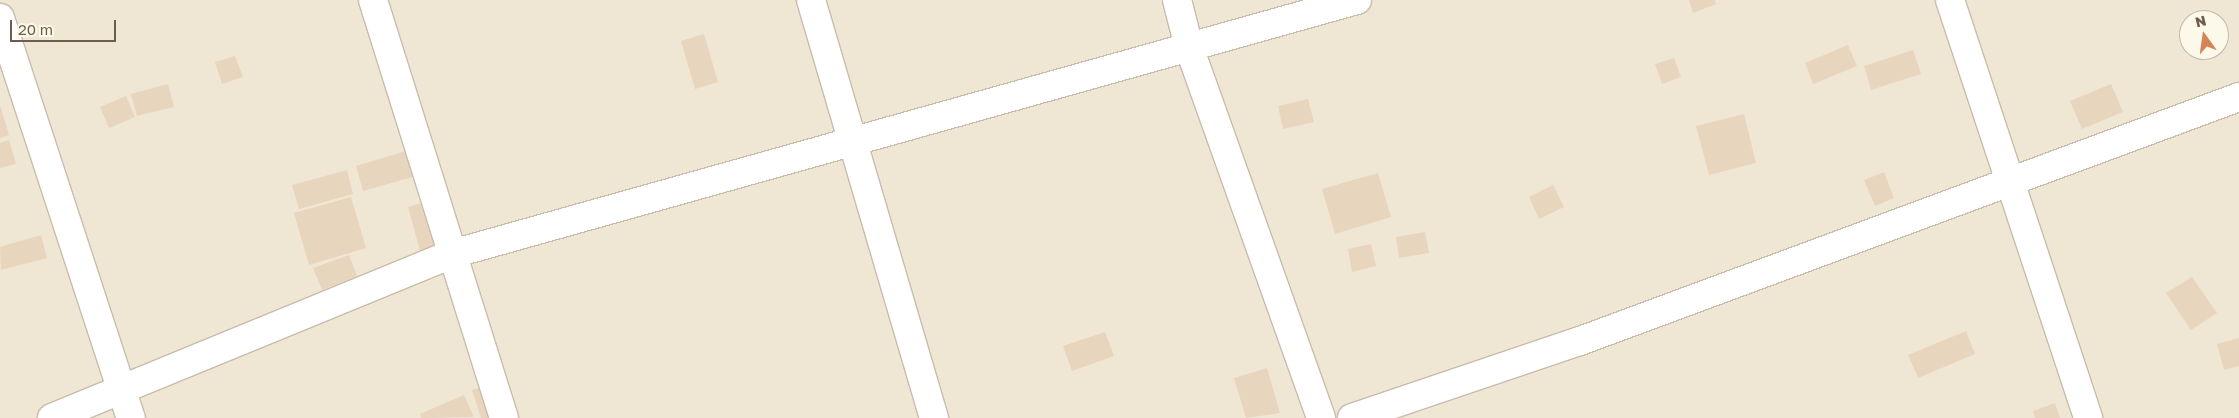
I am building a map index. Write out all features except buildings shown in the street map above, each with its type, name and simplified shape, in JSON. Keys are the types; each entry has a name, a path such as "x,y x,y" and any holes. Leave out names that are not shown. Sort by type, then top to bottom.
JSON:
{"street":[{"path":"373,0 504,418"},
{"path":"811,0 934,418"},
{"path":"1177,0 1189,47 1321,418"},
{"path":"52,418 452,254 1357,0"},
{"path":"1950,0 2088,418"},
{"path":"0,18 131,418"},
{"path":"1352,418 1580,341 2239,97"}],"shaded area":[{"path":"0,0 2239,0 2239,418 0,418"}]}
